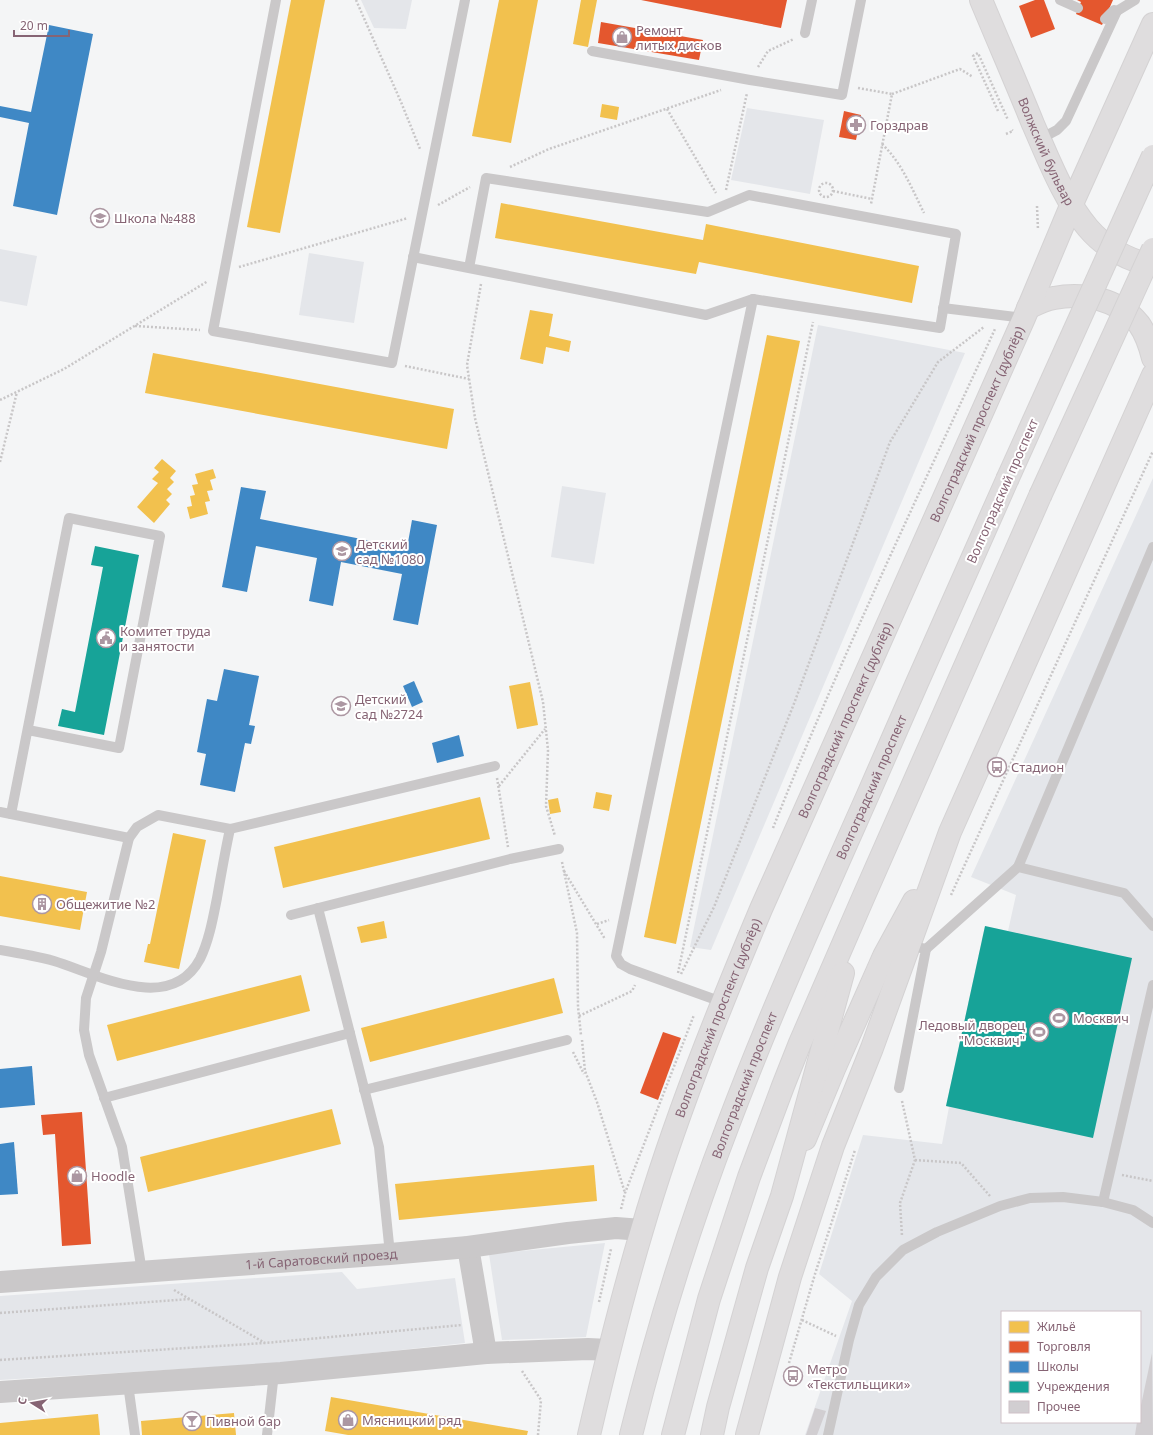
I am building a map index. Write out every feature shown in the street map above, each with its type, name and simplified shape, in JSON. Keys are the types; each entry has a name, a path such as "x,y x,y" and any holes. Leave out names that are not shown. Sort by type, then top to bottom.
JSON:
{"main road":[{"name":"Волжский бульвар","path":"981,0 1040,139 1071,206 1089,229 1119,254 1153,266"},
{"name":"Волгоградский проспект (дублёр)","path":"589,1435 609,1350 642,1230 666,1155 722,1002 764,902 1026,313 1071,206 1153,24"},
{"name":"Волгоградский проспект","path":"631,1435 646,1375 692,1224 736,1103 768,1023 1007,480 1153,156"},
{"path":"673,1435 709,1299 749,1178 800,1043 1040,496 1153,249"},
{"path":"1026,313 1052,298 1077,295 1096,298 1112,304 1124,311 1139,324 1148,341 1153,358"},
{"path":"712,1435 718,1407 757,1268 782,1196 834,1069 884,956 950,832 1153,375"},
{"path":"747,1435 790,1277 831,1154 872,1048 918,947 950,832"},
{"path":"782,1196 863,898"}],"street":[{"name":"1-й Саратовский проезд","path":"0,1282 390,1254 468,1247 616,1228 642,1230"},
{"path":"468,1247 486,1353"},
{"path":"0,1392 274,1373 486,1353 588,1349 609,1350"}],"lane":[{"path":"276,0 213,331 392,363 465,0"},
{"path":"805,33 812,0"},
{"path":"592,51 842,95 861,0"},
{"path":"1060,0 1078,8"},
{"path":"1104,19 1115,7 1135,0"},
{"path":"1040,139 1057,130 1066,120 1115,7"},
{"path":"413,257 706,315 753,299 940,328 956,234 868,219 749,195 708,212 486,178 469,268"},
{"path":"722,1002 630,969 621,964 616,956 753,299"},
{"path":"943,308 1002,315 1026,313"},
{"path":"11,814 69,518 160,536 119,748 28,730"},
{"path":"899,1088 918,947 1018,867 1153,547"},
{"path":"142,1272 122,1147 89,1055 84,1030 86,998 101,952 129,838 136,827 158,815 230,829 495,766"},
{"path":"0,812 129,838"},
{"path":"0,950 53,961 112,981 146,988 161,988 175,983 189,974 200,959 213,918 230,829"},
{"path":"291,915 559,849"},
{"path":"1018,867 1124,893 1153,926"},
{"path":"318,908 379,1147 390,1254"},
{"path":"1103,1202 1153,985"},
{"path":"104,1098 350,1033"},
{"path":"364,1090 567,1040"},
{"path":"828,1435 849,1340 859,1304 876,1277 903,1250 937,1232 1000,1206 1030,1198 1063,1197 1103,1202 1133,1210 1153,1223"},
{"path":"267,1435 274,1373"},
{"path":"128,1384 135,1435"}],"path":[{"path":"356,0 402,102 430,173"},
{"path":"723,206 750,80 768,51 805,33"},
{"path":"998,111 972,56 978,54 1013,131 1006,134"},
{"path":"844,85 892,94 960,70 973,77"},
{"path":"0,400 64,369 225,271 422,214 486,178 549,150 750,80"},
{"path":"868,219 892,94"},
{"path":"667,109 723,206"},
{"path":"882,144 892,154 906,178 932,230"},
{"path":"827,183 832,186 832,192 830,196 824,197 820,194 819,188 822,184 827,183"},
{"path":"832,192 872,199"},
{"path":"1035,236 1038,229 1038,206"},
{"path":"484,271 468,365 469,379 475,418 543,702 548,750 546,806 559,849 577,933 579,1016 585,1071 589,1083"},
{"path":"676,985 816,308"},
{"path":"676,985 717,899 798,693 890,442 938,362 1002,315"},
{"path":"772,830 797,768 896,544 1002,315"},
{"path":"134,326 213,331"},
{"path":"392,363 469,379"},
{"path":"0,462 18,391"},
{"path":"499,786 546,728"},
{"path":"495,766 510,860"},
{"path":"563,869 616,956"},
{"path":"579,1016 632,991 642,973"},
{"path":"567,1040 597,1102 625,1193"},
{"path":"899,1088 915,1160 900,1203 903,1250"},
{"path":"915,1160 961,1163 1000,1206"},
{"path":"1110,1173 1153,1181"},
{"path":"170,1287 265,1343"},
{"path":"0,1313 190,1299"},
{"path":"802,1320 849,1340"},
{"path":"0,1360 265,1343 462,1325"},
{"path":"520,1367 541,1400 538,1435"}],"shaded area":[{"path":"361,0 412,0 406,29 374,28"},
{"path":"747,108 824,120 810,194 731,180"},
{"path":"0,249 37,256 27,306 0,301"},
{"path":"309,253 364,262 354,323 299,315"},
{"path":"818,325 965,353 711,950 690,947"},
{"name":"Москвич","path":"1153,478 1153,1435 805,1435 852,1301 819,1274 863,1135 942,1144 949,1107 946,1106 985,926 1008,931 1016,895 971,877"},
{"path":"562,486 606,493 594,564 551,557"},
{"path":"605,1243 586,1337 502,1340 489,1254"},
{"path":"342,1272 357,1289 455,1278 465,1343 281,1363 0,1380 0,1296"}],"building: Жильё":[{"path":"291,0 325,0 280,233 247,227"},
{"path":"499,0 538,0 511,143 472,136"},
{"path":"581,0 597,0 588,47 573,44"},
{"path":"602,104 619,107 617,120 600,117"},
{"path":"501,203 703,240 706,224 919,266 912,303 699,262 696,274 495,238"},
{"path":"530,310 553,314 549,336 571,341 569,352 546,347 543,364 520,359"},
{"path":"767,335 800,341 676,944 644,937"},
{"path":"153,353 454,409 447,449 145,393"},
{"path":"162,459 176,471 170,478 174,482 167,489 172,494 166,500 170,504 154,523 137,507 158,483 152,479 159,472 154,468"},
{"path":"213,469 216,478 210,480 213,490 207,491 210,501 205,502 208,514 190,519 187,507 192,506 190,496 195,495 192,485 198,484 195,474"},
{"path":"530,682 538,725 517,729 509,686"},
{"path":"596,792 612,795 609,811 593,808"},
{"path":"480,797 490,839 283,888 274,847"},
{"path":"558,798 561,812 550,814 548,800"},
{"path":"173,833 206,840 179,969 144,962 148,944 150,944"},
{"name":"Общежитие №2","path":"0,876 87,892 80,930 0,916"},
{"path":"384,921 387,938 361,943 357,927"},
{"path":"301,975 310,1011 117,1061 107,1025"},
{"path":"554,978 563,1013 370,1062 361,1028"},
{"path":"332,1109 341,1144 148,1192 140,1157"},
{"path":"594,1165 597,1201 399,1220 395,1184"},
{"path":"331,1397 528,1431 527,1435 348,1435 325,1431"},
{"path":"234,1413 236,1435 142,1435 141,1421"},
{"path":"98,1414 100,1435 0,1435 0,1423"}],"building: Торговля":[{"path":"641,0 787,0 781,28"},
{"path":"1035,0 1044,0 1055,29 1031,38 1019,6"},
{"path":"1077,0 1113,0 1102,25 1076,14 1081,2"},
{"path":"601,22 703,40 699,60 598,43"},
{"path":"844,111 861,115 856,140 839,137"},
{"path":"663,1032 681,1038 658,1100 640,1093"},
{"path":"82,1112 91,1244 62,1246 55,1134 43,1135 41,1115"}],"building: Школы":[{"path":"49,25 93,34 57,215 13,206 29,123 0,117 0,106 31,112"},
{"path":"241,487 266,491 260,519 407,548 412,520 437,525 418,625 393,620 402,574 341,562 333,606 309,601 317,558 256,546 247,592 222,587"},
{"path":"224,669 259,676 249,725 255,726 251,744 245,743 235,792 200,785 206,754 197,752 207,699 217,701"},
{"path":"414,681 423,702 412,707 403,686"},
{"path":"459,735 464,756 437,763 432,743"},
{"path":"32,1066 35,1105 0,1108 0,1069"},
{"path":"14,1142 18,1194 0,1195 0,1144"}],"building: Учреждения":[{"name":"Комитет труда и занятости","path":"95,546 139,555 104,735 58,726 62,709 75,712 103,567 91,565"},
{"name":"Ледовый дворец \"Москвич\"","path":"985,926 1132,958 1093,1138 946,1106"}],"building: Прочее":[{"path":"1152,1353 1153,1435 1135,1435 1137,1423 1141,1423 1141,1405"},
{"path":"815,1408 826,1411 817,1435 806,1435"}],"place":[{"name":"Ремонт литых дисков","path":"622,37"},
{"name":"Горздрав","path":"856,125"},
{"name":"Школа №488","path":"100,218"},
{"name":"Детский сад №1080","path":"342,551"},
{"name":"Комитет труда и занятости","path":"106,638"},
{"name":"Детский сад №2724","path":"341,706"},
{"name":"Стадион","path":"997,767"},
{"name":"Общежитие №2","path":"42,904"},
{"name":"Москвич","path":"1059,1018"},
{"name":"Ледовый дворец \"Москвич\"","path":"1039,1032"},
{"name":"Hoodle","path":"77,1176"},
{"name":"Метро «Текстильщики»","path":"793,1376"},
{"name":"Мясницкий ряд","path":"348,1420"},
{"name":"Пивной бар","path":"192,1421"}]}
